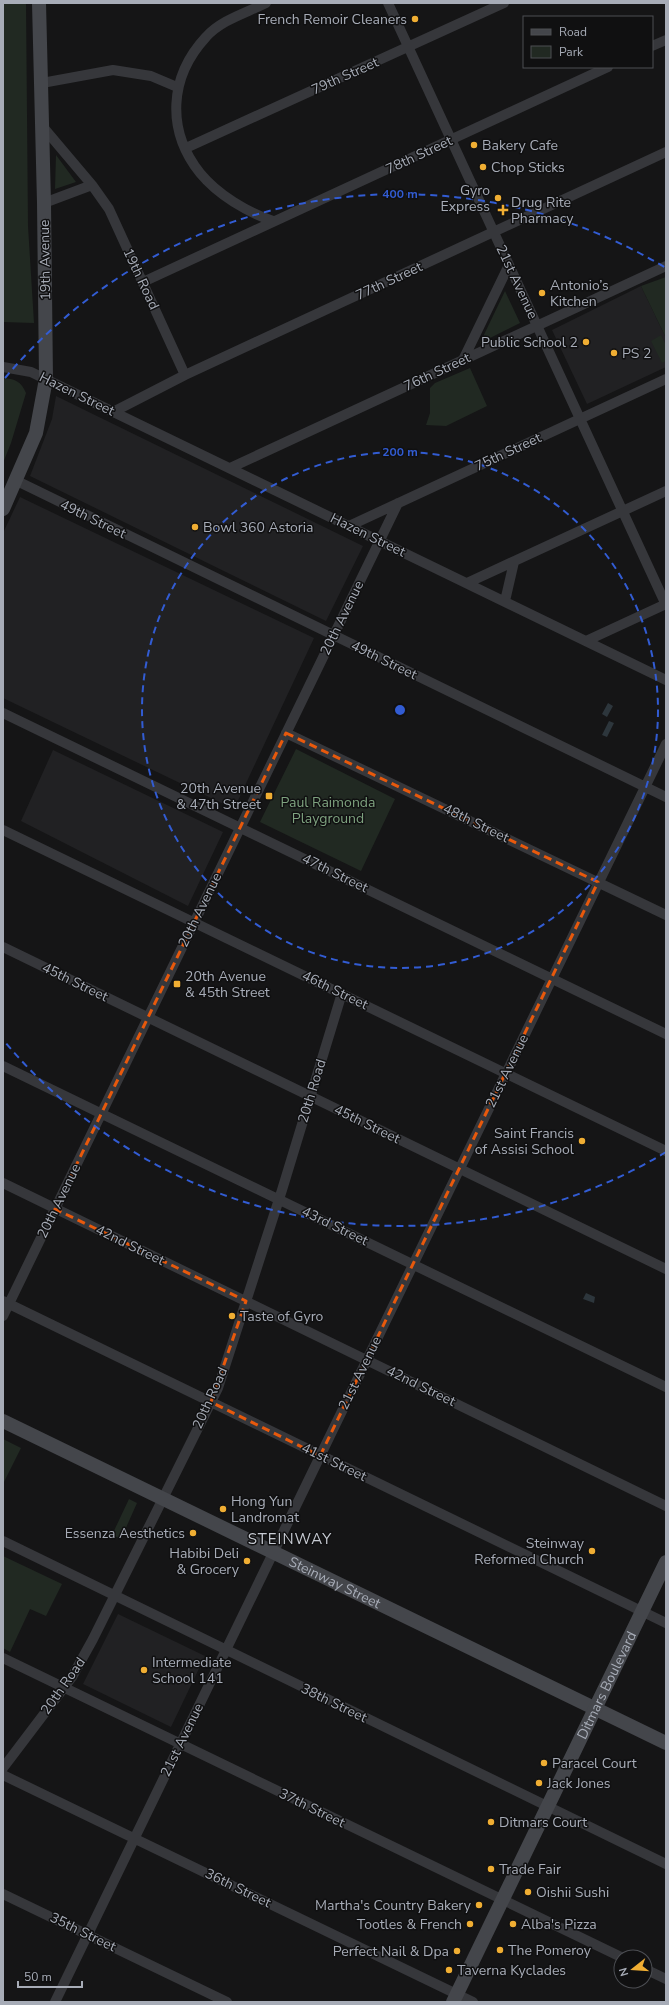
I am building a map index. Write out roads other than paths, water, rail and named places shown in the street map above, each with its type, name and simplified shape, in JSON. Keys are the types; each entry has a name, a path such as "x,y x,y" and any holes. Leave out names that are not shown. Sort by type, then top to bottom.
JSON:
{"street":[{"name":"19th Avenue","path":"3,510 17,481 36,433 46,379 43,127 39,3"},
{"path":"266,3 218,26 206,37 190,58 177,87 176,116 179,132 186,148 200,172 222,192 258,216 273,221"},
{"name":"21st Avenue","path":"388,3 666,604"},
{"name":"79th Street","path":"186,148 504,3"},
{"path":"653,46 666,40"},
{"name":"78th Street","path":"143,282 606,68"},
{"path":"42,83 113,70 151,76 177,87"},
{"name":"19th Road","path":"43,127 92,185 109,209 185,375"},
{"name":"77th Street","path":"113,412 185,375 666,152"},
{"path":"44,203 92,185"},
{"path":"463,360 509,265"},
{"name":"76th Street","path":"230,468 666,266"},
{"name":"Hazen Street","path":"3,367 31,372 46,379 666,680"},
{"name":"75th Street","path":"349,526 666,379"},
{"name":"49th Street","path":"17,481 666,797"},
{"path":"467,583 666,491"},
{"name":"20th Avenue","path":"3,1316 6,1303 102,1114 398,503"},
{"path":"505,601 514,562"},
{"path":"586,640 666,604"},
{"name":"47th Street","path":"3,712 666,1034"},
{"name":"48th Street","path":"286,733 666,915"},
{"name":"21st Avenue","path":"55,2002 666,744"},
{"name":"46th Street","path":"3,830 666,1151"},
{"name":"45th Street","path":"3,947 666,1269"},
{"name":"20th Road","path":"3,1768 63,1688 79,1664 218,1388 279,1199 342,993"},
{"name":"43rd Street","path":"3,1066 666,1387"},
{"name":"42nd Street","path":"3,1184 666,1506"},
{"name":"41st Street","path":"6,1303 666,1623"},
{"name":"Steinway Street","path":"3,1422 666,1743"},
{"name":"38th Street","path":"3,1541 666,1864"},
{"name":"Ditmars Boulevard","path":"454,1998 666,1562"},
{"name":"37th Street","path":"3,1658 613,1954"},
{"name":"36th Street","path":"3,1774 454,1998 473,2002"},
{"name":"35th Street","path":"3,1894 227,2002"},
{"path":"653,1973 666,1979"}],"place":[{"name":"French Remoir Cleaners","path":"415,19"},
{"name":"Bakery Cafe","path":"474,145"},
{"name":"Chop Sticks","path":"483,167"},
{"name":"Gyro Express","path":"498,198"},
{"name":"Drug Rite Pharmacy","path":"503,210"},
{"name":"Antonio’s Kitchen","path":"542,293"},
{"name":"Public School 2","path":"586,342"},
{"name":"PS 2","path":"614,353"},
{"name":"Bowl 360 Astoria","path":"195,527"},
{"name":"20th Avenue & 47th Street","path":"269,796"},
{"name":"20th Avenue & 45th Street","path":"177,984"},
{"name":"Saint Francis of Assisi School","path":"582,1141"},
{"name":"Taste of Gyro","path":"232,1316"},
{"name":"Hong Yun Landromat","path":"223,1509"},
{"name":"Essenza Aesthetics","path":"193,1533"},
{"name":"Steinway Reformed Church","path":"592,1551"},
{"name":"Habibi Deli & Grocery","path":"247,1561"},
{"name":"Intermediate School 141","path":"144,1670"},
{"name":"Paracel Court","path":"544,1763"},
{"name":"Jack Jones","path":"539,1783"},
{"name":"Ditmars Court","path":"491,1822"},
{"name":"Trade Fair","path":"491,1869"},
{"name":"Oishii Sushi","path":"528,1892"},
{"name":"Martha's Country Bakery","path":"479,1905"},
{"name":"Tootles & French","path":"470,1924"},
{"name":"Alba's Pizza","path":"513,1924"},
{"name":"The Pomeroy","path":"500,1950"},
{"name":"Perfect Nail & Dpa","path":"457,1951"},
{"name":"Taverna Kyclades","path":"449,1970"}],"district":[{"name":"STEINWAY","path":"290,1539"}],"park label":[{"name":"Paul Raimonda Playground","path":"328,810"}]}
